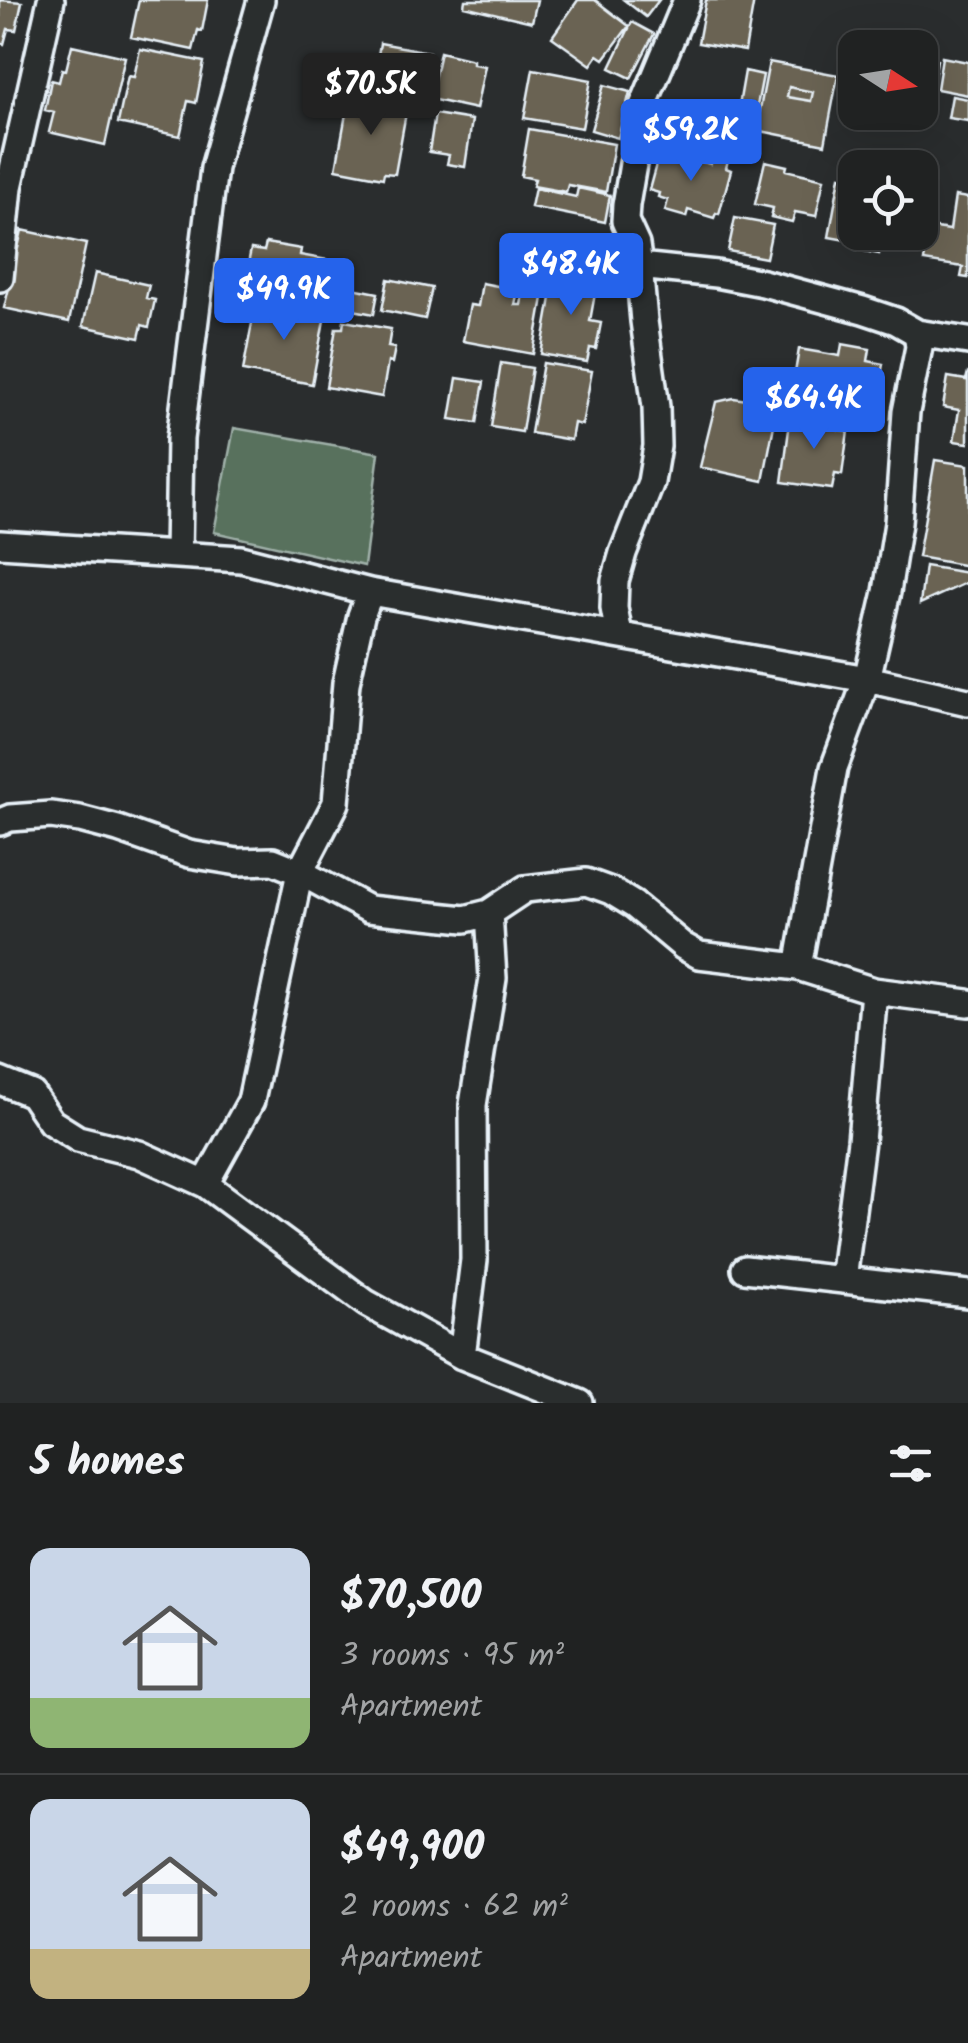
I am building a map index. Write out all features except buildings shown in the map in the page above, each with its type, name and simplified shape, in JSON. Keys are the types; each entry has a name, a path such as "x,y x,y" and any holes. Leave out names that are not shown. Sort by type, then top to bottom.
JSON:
{"street":[{"path":"0,278 9,187 51,0"},
{"path":"178,554 180,439 214,168 261,0"},
{"path":"619,635 614,608 615,580 651,482 657,446 640,266 625,221 642,106 687,0"},
{"path":"640,266 763,282 862,310 917,333 968,341"},
{"path":"798,967 834,768 868,680 887,592 917,333"},
{"path":"0,544 241,559 370,592 868,680 968,702"},
{"path":"205,1184 251,1101 300,872 336,803 346,683 370,592"},
{"path":"0,822 51,815 80,820 189,854 238,862 273,861 368,908 465,919 489,913 525,888 586,882 634,904 699,955 798,967 874,990 968,1003"},
{"path":"462,1356 474,1260 472,1105 493,978 489,913"},
{"path":"843,1280 862,1141 874,990"},
{"path":"0,1081 32,1094 51,1122 78,1139 139,1154 205,1184 366,1303 462,1356 580,1403"},
{"path":"745,1269 968,1294"}],"green space":[{"path":"234,428 379,453 364,566 214,532"}]}
